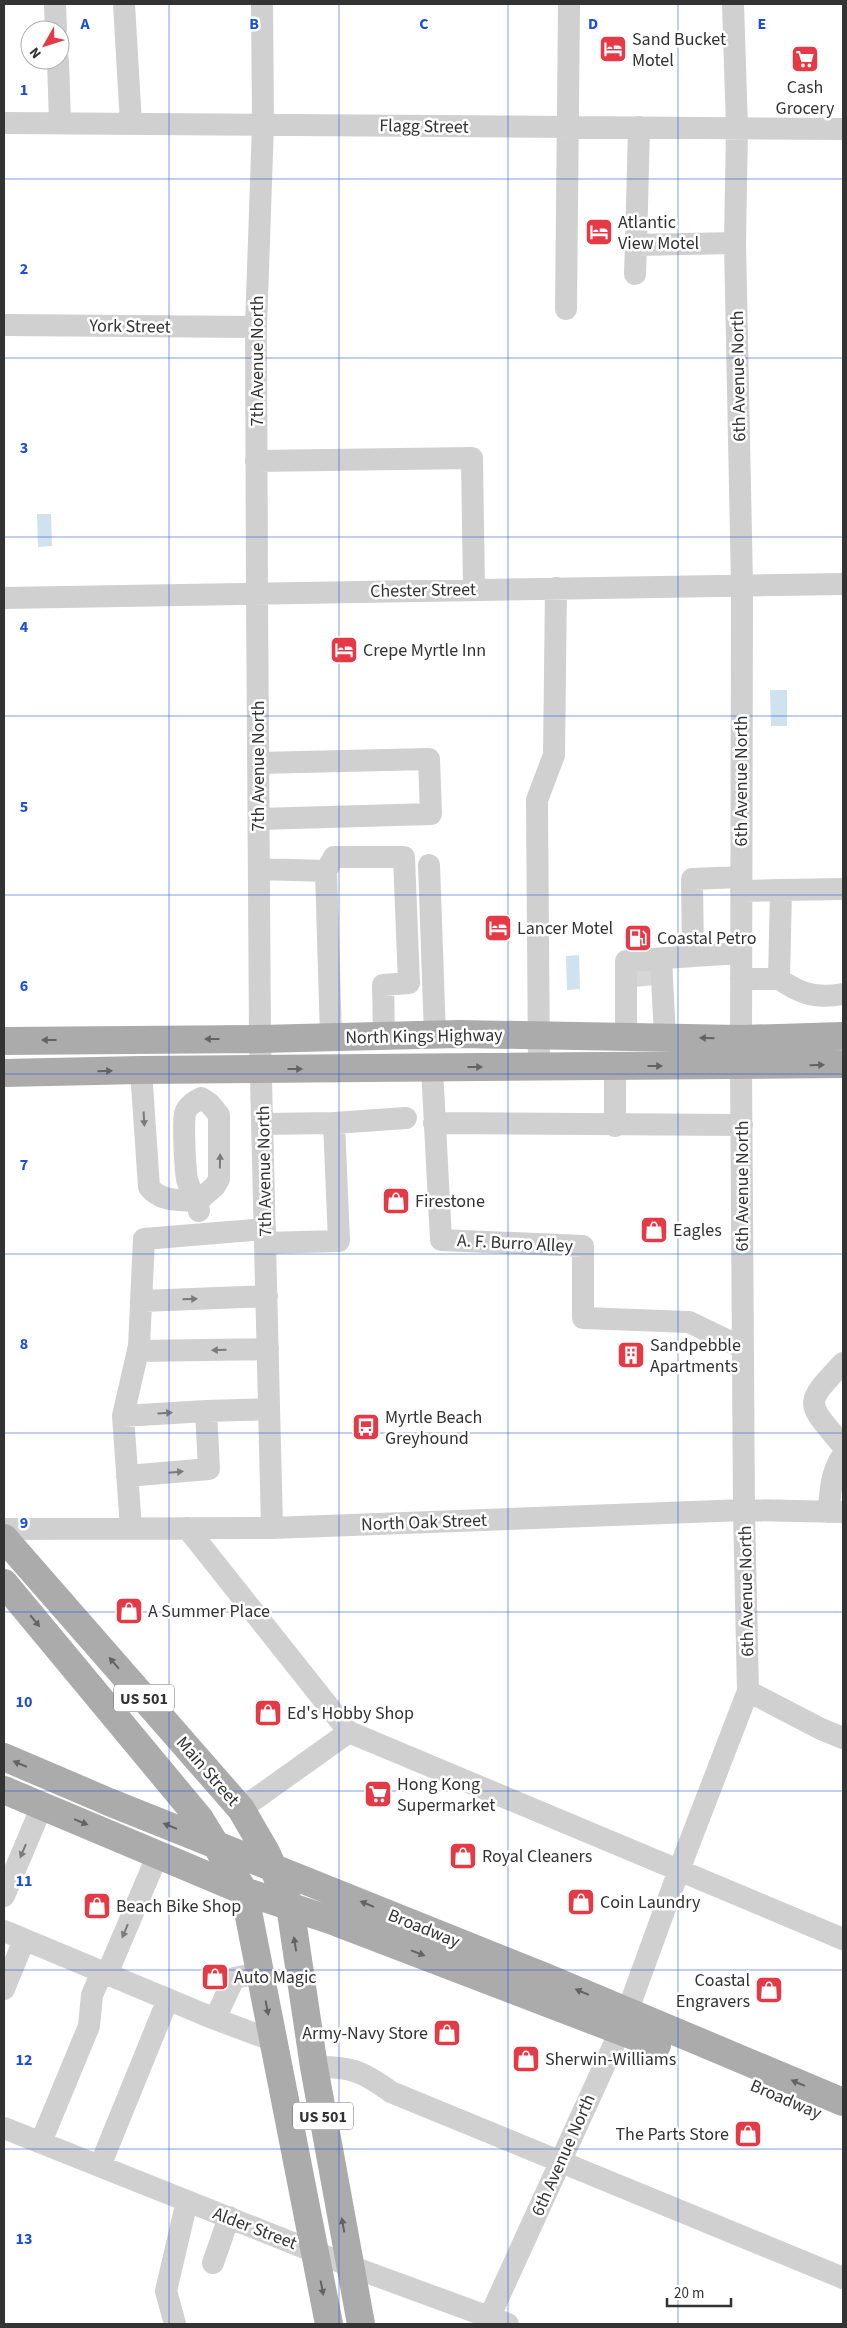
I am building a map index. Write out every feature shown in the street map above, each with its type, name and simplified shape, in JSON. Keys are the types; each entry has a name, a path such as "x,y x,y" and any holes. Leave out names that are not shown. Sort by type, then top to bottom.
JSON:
{"main road":[{"name":"North Kings Highway","path":"4,1040 260,1039 435,1035 741,1038 843,1036"},
{"name":"North Kings Highway","path":"4,1073 141,1070 843,1064"},
{"name":"Main Street","path":"4,1538 241,1808 272,1866 290,1906"},
{"name":"Main Street","path":"7,1595 195,1813 244,1891"},
{"name":"Broadway","path":"4,1757 216,1845 272,1866 624,2020 843,2123"},
{"name":"Broadway","path":"4,1790 244,1891 624,2020 843,2102"},
{"name":"US 501","path":"244,1891 329,2324"},
{"name":"US 501","path":"290,1906 314,2067 361,2324"}],"street":[{"path":"124,4 131,124"},
{"name":"7th Avenue North","path":"262,4 263,124 256,327 256,462 260,1039 272,1528"},
{"path":"566,309 569,4"},
{"name":"6th Avenue North","path":"499,2320 560,2162 624,2020 748,1691 744,1510 741,1065 742,585 735,244 738,128 733,4"},
{"path":"58,70 60,124"},
{"name":"Flagg Street","path":"4,123 843,129"},
{"path":"635,274 639,127"},
{"path":"636,245 735,244"},
{"name":"York Street","path":"4,325 256,327"},
{"path":"256,462 472,458 474,590"},
{"name":"Chester Street","path":"4,598 843,584"},
{"path":"539,1067 537,800 554,755 556,588"},
{"path":"258,763 429,759 431,814 259,819"},
{"path":"332,1037 326,871 334,857 404,857 409,983 383,985 384,1036"},
{"path":"428,865 435,1035"},
{"path":"259,869 326,871"},
{"path":"693,956 692,879 781,890 843,889"},
{"path":"779,979 781,890"},
{"path":"628,982 660,975 693,956 741,953"},
{"path":"626,1037 628,982 626,961 660,975"},
{"path":"660,975 665,1036"},
{"path":"741,979 779,979 798,992 818,996 843,994"},
{"path":"615,1066 616,1126"},
{"name":"A. F. Burro Alley","path":"432,1068 441,1240 583,1246 583,1318 690,1322 743,1348"},
{"path":"141,1070 149,1187 153,1193 168,1199 198,1201 215,1186 219,1179 219,1115 210,1104 201,1098"},
{"path":"201,1098 204,1070"},
{"path":"201,1098 191,1104 185,1113 187,1178 191,1190 198,1201 201,1233"},
{"path":"262,1124 334,1123 406,1118"},
{"path":"131,1528 124,1416 138,1352 144,1239 201,1233 339,1241 334,1123"},
{"path":"434,1123 616,1126 742,1125"},
{"path":"142,1301 267,1296"},
{"path":"138,1352 268,1349"},
{"path":"843,1363 818,1389 813,1400 814,1409 843,1446"},
{"path":"124,1416 269,1409"},
{"path":"127,1476 209,1469 206,1411"},
{"path":"836,1512 830,1490 834,1470 843,1455"},
{"name":"North Oak Street","path":"4,1529 272,1528 744,1510 836,1512"},
{"path":"187,1528 349,1732 843,1939"},
{"path":"748,1691 821,1729 843,1738"},
{"path":"241,1808 349,1732"},
{"path":"4,1896 42,1806"},
{"path":"40,2142 89,2026 92,1995 104,1973 158,1854"},
{"path":"4,1989 14,1936 274,2041"},
{"path":"215,2018 234,1978 260,1973"},
{"path":"100,2166 168,1999"},
{"path":"314,2067 341,2066 368,2076 390,2092 843,2278"},
{"name":"Alder Street","path":"4,2128 350,2266 499,2320"},
{"path":"175,2324 166,2291 187,2202"},
{"path":"213,2263 229,2217"}],"water":[{"path":"37,514 51,514 52,546 38,547"},
{"path":"770,690 787,690 787,726 771,726"},
{"path":"579,955 580,989 567,990 566,956"}],"tunnel":[{"path":"633,976 656,974"}],"place":[{"name":"Sand Bucket Motel","path":"613,49"},
{"name":"Cash Grocery","path":"805,59"},
{"name":"Atlantic View Motel","path":"599,232"},
{"name":"Crepe Myrtle Inn","path":"344,650"},
{"name":"Lancer Motel","path":"498,928"},
{"name":"Coastal Petro","path":"638,938"},
{"name":"Firestone","path":"396,1201"},
{"name":"Eagles","path":"654,1230"},
{"name":"Sandpebble Apartments","path":"631,1355"},
{"name":"Myrtle Beach Greyhound","path":"366,1427"},
{"name":"A Summer Place","path":"129,1611"},
{"name":"Ed's Hobby Shop","path":"268,1713"},
{"name":"Hong Kong Supermarket","path":"378,1794"},
{"name":"Royal Cleaners","path":"463,1856"},
{"name":"Coin Laundry","path":"581,1902"},
{"name":"Beach Bike Shop","path":"97,1906"},
{"name":"Auto Magic","path":"215,1977"},
{"name":"Coastal Engravers","path":"769,1990"},
{"name":"Army-Navy Store","path":"447,2033"},
{"name":"Sherwin-Williams","path":"526,2059"},
{"name":"The Parts Store","path":"748,2134"}]}
